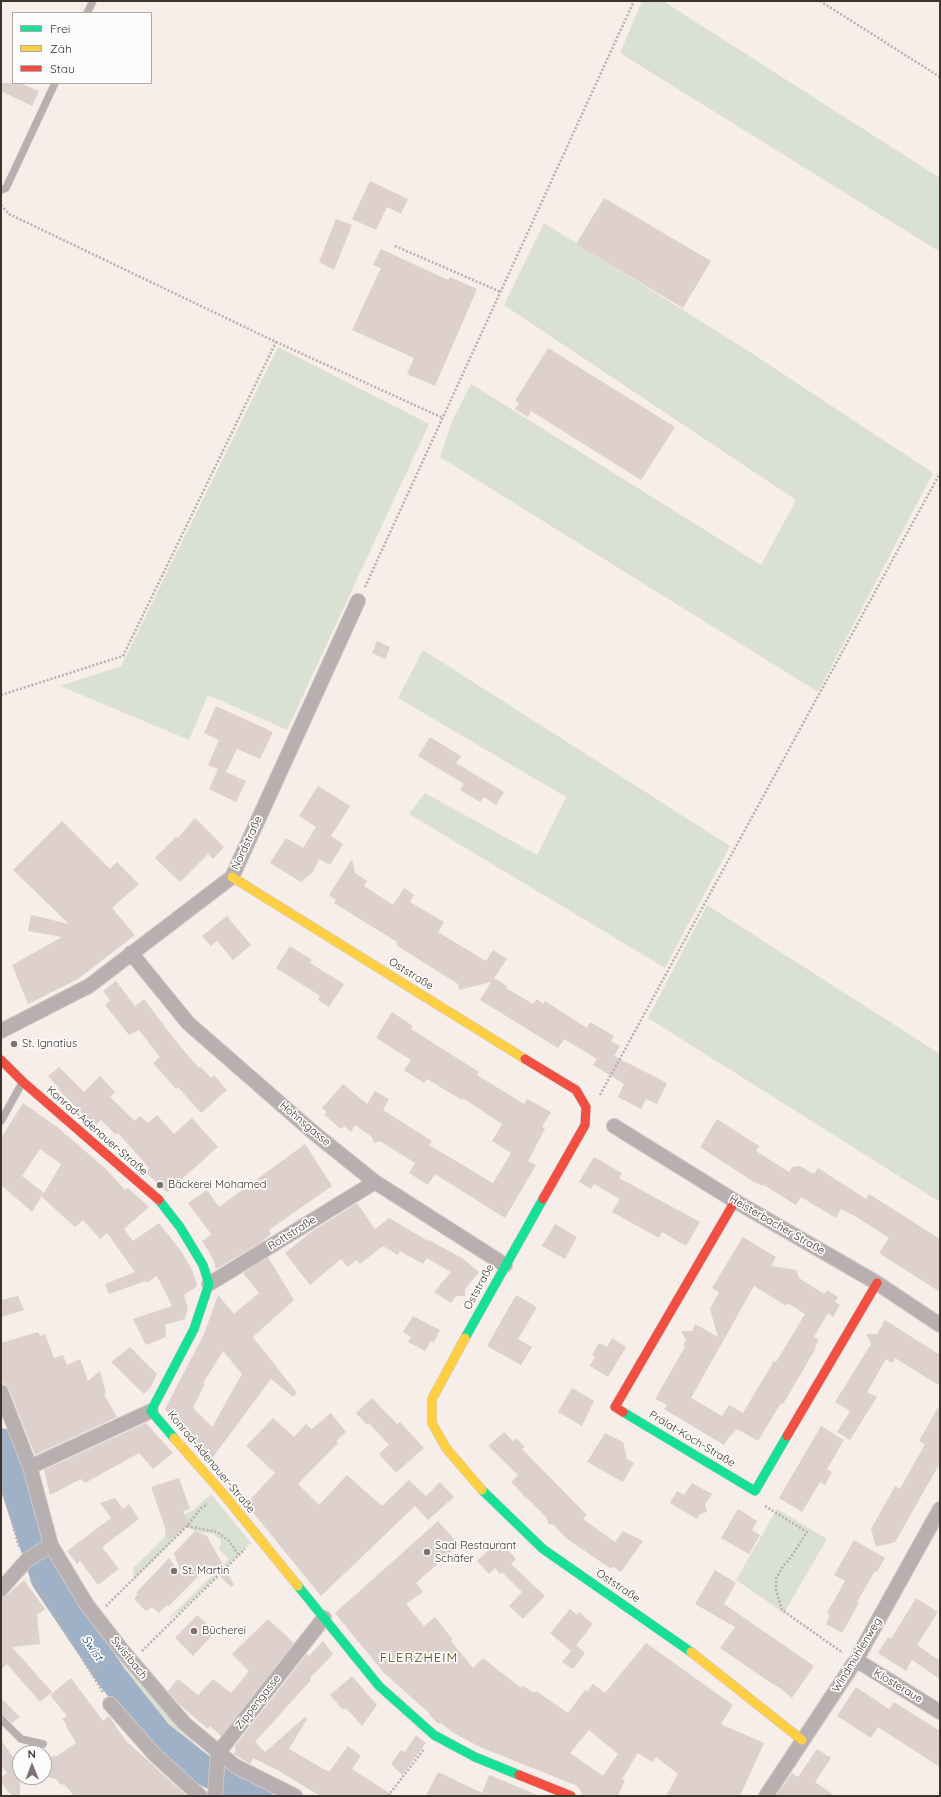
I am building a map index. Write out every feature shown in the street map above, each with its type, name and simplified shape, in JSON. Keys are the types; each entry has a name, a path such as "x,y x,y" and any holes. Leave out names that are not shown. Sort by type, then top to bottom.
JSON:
{"street":[{"name":"Nordstraße","path":"1,1030 90,986 131,953 232,877 358,601"},
{"name":"Oststraße","path":"232,877 576,1090 586,1107 585,1124 505,1265 432,1399 432,1423 446,1448 476,1485 543,1550 676,1640 802,1740"},
{"name":"Hohnsgasse","path":"131,953 188,1023 314,1132 375,1182 505,1265"},
{"name":"Konrad-Adenauer-Straße","path":"1,1060 23,1082 156,1198 180,1228 203,1265 208,1284 194,1330 151,1411 225,1496 379,1686 434,1735 475,1756 571,1796"},
{"name":"Heisterbacher Straße","path":"614,1126 735,1201 877,1283 940,1325"},
{"name":"Rottstraße","path":"208,1284 375,1182"},
{"name":"Prälat-Koch-Straße","path":"735,1201 615,1407 755,1491"},
{"path":"755,1491 877,1283"},
{"name":"Swistbach","path":"1,1392 30,1467 49,1546 95,1615 122,1650 184,1723 210,1744 218,1757 295,1796"},
{"path":"30,1467 151,1411"},
{"name":"Windmühlenweg","path":"766,1796 856,1660 940,1509"},
{"path":"1,1589 25,1562 49,1546"},
{"name":"Zippengasse","path":"218,1757 324,1618"},
{"name":"Klosteraue","path":"856,1660 940,1712"},
{"path":"110,1704 154,1754 200,1796"},
{"path":"215,1796 218,1757"}],"lane":[{"path":"88,12 93,1"},
{"path":"1,190 6,188 55,84"},
{"path":"1,1121 23,1082"},
{"path":"1,1719 21,1739 43,1744"}],"path":[{"path":"358,601 634,1"},
{"path":"820,1 940,77"},
{"path":"1,205 8,214 276,342 443,418"},
{"path":"395,246 501,292"},
{"path":"1,695 123,656 276,342"},
{"path":"586,1107 598,1098 940,473"},
{"path":"1,1483 9,1505 25,1562 110,1704"},
{"path":"755,1491 761,1504 807,1532 776,1578 776,1590 782,1610 842,1653 856,1660"},
{"path":"95,1615 187,1526 201,1508 215,1499 225,1496"},
{"path":"187,1526 216,1532 229,1541 238,1554"},
{"path":"132,1661 238,1554 258,1536"},
{"path":"92,1674 122,1650"},
{"path":"388,1796 434,1735"}],"green space":[{"path":"642,1 663,1 940,178 940,252 620,53"},
{"path":"544,223 750,352 933,473 818,692 440,457 453,419 471,384 761,565 796,500 504,305"},
{"path":"278,347 429,424 287,730 208,695 189,740 60,686 121,666"},
{"path":"423,650 730,846 665,968 409,814 425,793 537,855 566,797 398,698"},
{"path":"707,905 940,1054 940,1202 648,1018"},
{"path":"211,1494 251,1543 180,1612 167,1620 229,1559 219,1549 221,1541 214,1534 197,1532 186,1527 134,1580 133,1568 165,1537 165,1529 184,1523 182,1515 192,1511"},
{"path":"777,1509 827,1539 784,1613 736,1580"},
{"path":"55,1557 82,1602 208,1760 195,1774 133,1718 70,1643 29,1580"}],"building":[{"path":"1,83 12,83 22,84 39,91 32,106 1,91"},
{"path":"370,181 408,199 401,214 387,207 376,230 352,219"},
{"path":"604,198 711,261 683,308 576,244"},
{"path":"336,219 352,225 334,270 319,262"},
{"path":"381,249 448,280 450,277 477,289 435,386 407,374 414,358 352,330 381,268 373,265"},
{"path":"548,348 675,427 641,480 531,411 528,417 515,409 519,403 515,401"},
{"path":"377,641 390,647 385,659 372,653"},
{"path":"216,706 273,732 260,759 237,749 226,772 246,781 236,802 209,789 218,769 208,765 219,740 204,733"},
{"path":"430,737 461,756 456,763 504,792 496,805 484,797 480,802 460,790 464,784 418,756"},
{"path":"318,786 350,806 331,836 343,844 330,865 319,859 313,872 301,882 270,863 286,838 303,848 316,827 299,816"},
{"path":"195,818 224,847 213,859 208,854 180,882 155,858 176,837 178,838"},
{"path":"62,821 110,869 117,862 139,884 112,908 135,935 78,979 28,1004 12,965 62,937 28,931 31,915 69,924 13,870"},
{"path":"352,859 355,873 367,881 364,886 393,905 404,888 414,895 410,902 444,922 438,932 486,961 493,950 507,959 494,978 507,986 506,988 533,1004 537,999 543,1004 545,1001 587,1028 590,1022 614,1036 611,1041 620,1046 614,1056 667,1083 657,1104 646,1099 641,1109 618,1097 624,1084 593,1065 597,1059 564,1039 558,1048 480,1000 491,982 459,990 458,984 396,945 397,942 334,903 336,900 329,895"},
{"path":"227,916 251,945 233,960 217,941 211,946 202,936"},
{"path":"290,946 312,960 310,963 344,984 329,1007 318,1000 320,996 276,968"},
{"path":"116,981 135,1006 144,999 178,1044 199,1068 201,1067 211,1078 214,1075 227,1090 201,1113 178,1087 176,1089 153,1063 160,1057 139,1030 129,1035 105,1005 110,1000 103,991"},
{"path":"392,1012 413,1026 411,1029 479,1072 477,1075 524,1104 527,1099 551,1112 542,1127 545,1129 528,1161 536,1165 505,1218 435,1174 428,1185 409,1173 415,1163 380,1141 374,1143 372,1137 355,1125 351,1132 344,1126 341,1129 324,1115 327,1112 322,1108 343,1084 367,1104 375,1091 389,1099 383,1110 432,1141 429,1145 493,1183 511,1153 492,1141 502,1124 463,1098 462,1100 427,1079 424,1083 404,1070 411,1060 376,1038"},
{"path":"59,1067 84,1092 100,1076 115,1092 110,1097 135,1121 140,1116 148,1123 157,1115 174,1134 192,1118 218,1147 167,1192 145,1172 149,1168 118,1133 116,1135 101,1120 95,1126 58,1089 59,1088 48,1076"},
{"path":"23,1103 57,1127 105,1168 125,1190 128,1188 149,1207 124,1229 133,1241 159,1223 181,1251 192,1270 197,1284 195,1288 184,1295 188,1309 185,1319 165,1325 166,1337 146,1345 133,1319 172,1306 157,1276 146,1283 146,1281 109,1294 105,1284 135,1272 107,1233 100,1239 83,1220 75,1227 42,1197 43,1194 32,1212 1,1185 1,1138","holes":["40,1149 61,1164 44,1193 22,1176"]},
{"path":"717,1119 759,1146 756,1151 789,1172 792,1167 800,1166 814,1174 818,1168 866,1199 869,1194 940,1239 940,1292 879,1253 889,1238 855,1216 841,1209 836,1218 801,1197 796,1205 764,1185 763,1186 754,1182 700,1147"},
{"path":"305,1144 332,1186 269,1230 271,1234 260,1243 216,1269 213,1259 202,1241 211,1234 188,1203 207,1190 219,1207"},
{"path":"594,1157 622,1173 619,1178 700,1222 686,1246 662,1232 659,1238 612,1212 620,1199 594,1184 591,1189 579,1182"},
{"path":"357,1203 375,1229 389,1218 428,1241 429,1240 462,1258 479,1272 465,1289 465,1296 456,1296 451,1303 434,1292 451,1272 427,1258 423,1264 400,1251 398,1255 383,1246 360,1264 356,1260 348,1267 341,1259 310,1285 285,1253 311,1232"},
{"path":"555,1224 577,1237 565,1259 542,1246"},
{"path":"743,1237 776,1257 771,1266 796,1270 799,1278 824,1294 827,1290 838,1297 835,1302 840,1305 833,1317 828,1313 814,1337 819,1340 815,1347 816,1348 783,1404 781,1403 758,1441 737,1429 724,1445 664,1409 667,1405 655,1399 685,1347 683,1346 686,1340 681,1331 692,1331 695,1324 718,1337 710,1309 719,1292 712,1288","holes":["754,1286 785,1305 789,1304 805,1314 776,1362 774,1361 743,1413 729,1405 722,1416 691,1398"]},
{"path":"268,1257 294,1300 253,1337 297,1393 293,1397 271,1379 210,1461 165,1409 204,1334 218,1295 234,1314 259,1293 243,1273","holes":["223,1351 242,1374 212,1427 193,1408 205,1384 203,1383"]},
{"path":"516,1295 537,1307 518,1339 532,1347 521,1365 487,1346"},
{"path":"18,1296 24,1310 1,1317 1,1300"},
{"path":"413,1316 440,1330 434,1342 431,1341 425,1351 408,1342 411,1337 403,1332"},
{"path":"885,1320 940,1355 940,1386 895,1358 892,1363 886,1359 867,1392 877,1397 850,1440 837,1432 850,1411 835,1402 871,1344 866,1334 877,1334"},
{"path":"38,1332 40,1336 45,1334 54,1358 63,1355 67,1365 80,1359 88,1381 100,1371 106,1393 104,1394 117,1417 35,1455 9,1389 1,1381 1,1343"},
{"path":"612,1338 626,1347 608,1377 590,1366 595,1357 592,1355 599,1343 607,1347"},
{"path":"130,1347 157,1374 151,1387 144,1394 111,1362"},
{"path":"572,1388 594,1401 582,1426 558,1412"},
{"path":"372,1398 397,1424 400,1422 424,1448 396,1473 379,1454 389,1445 369,1423 367,1425 356,1413"},
{"path":"940,1404 940,1463 895,1542 876,1547 871,1529 895,1486 900,1489 925,1444 919,1441"},
{"path":"331,1413 346,1432 336,1441 338,1443 298,1484 319,1505 347,1475 382,1506 409,1480 426,1496 440,1482 454,1497 428,1520 415,1506 321,1596 246,1504 275,1473 246,1446 273,1418 294,1437 306,1424 312,1429"},
{"path":"146,1423 173,1453 153,1469 139,1453 85,1483 81,1479 50,1495 44,1470"},
{"path":"821,1426 844,1440 827,1469 832,1472 825,1485 820,1482 802,1512 779,1498"},
{"path":"504,1432 513,1441 516,1438 525,1447 522,1449 587,1515 583,1519 615,1542 623,1531 643,1541 621,1572 614,1567 610,1568 567,1539 554,1525 548,1524 547,1518 528,1499 525,1498 511,1482 518,1475 488,1446"},
{"path":"605,1433 623,1442 627,1459 634,1463 623,1482 587,1462"},
{"path":"179,1478 190,1509 183,1511 189,1524 169,1539 151,1487"},
{"path":"692,1483 712,1494 705,1505 707,1512 700,1514 697,1519 670,1503 677,1491 684,1495"},
{"path":"115,1498 123,1509 129,1504 139,1519 102,1547 119,1569 98,1585 80,1561 77,1564 67,1551 111,1518 100,1503"},
{"path":"738,1509 757,1521 752,1530 760,1535 749,1554 721,1538"},
{"path":"438,1521 459,1545 416,1583 423,1592 406,1604 424,1626 435,1617 453,1640 451,1641 473,1668 483,1658 521,1688 523,1686 534,1693 536,1691 568,1713 585,1690 587,1692 593,1684 605,1693 646,1643 733,1705 721,1724 764,1743 740,1796 666,1796 678,1774 656,1757 652,1762 638,1753 622,1779 625,1780 618,1796 582,1796 580,1789 575,1785 480,1747 452,1732 441,1723 439,1724 429,1715 430,1714 383,1672 335,1613","holes":["589,1730 618,1754 603,1776 570,1753"]},
{"name":"St. Martin","path":"195,1531 207,1536 234,1585 231,1587 209,1565 168,1607 167,1605 159,1613 152,1607 146,1611 134,1599 138,1594 136,1593 169,1558 182,1576 174,1553"},
{"path":"499,1540 516,1559 511,1564 545,1596 523,1619 509,1606 522,1592 502,1572 500,1574 495,1568 489,1574 477,1561"},
{"path":"854,1540 885,1558 877,1572 875,1571 857,1602 859,1603 842,1633 826,1624 830,1615 827,1613 845,1581 834,1575"},
{"path":"715,1570 736,1583 724,1604 814,1666 792,1698 780,1688 720,1648 735,1627 695,1604"},
{"path":"24,1580 45,1609 37,1615 40,1644 12,1647 52,1692 40,1702 7,1664 1,1669 1,1597 7,1595"},
{"path":"916,1598 938,1612 917,1645 940,1661 940,1679 912,1660 906,1671 878,1653 888,1637 891,1639"},
{"path":"570,1609 577,1615 579,1612 593,1624 576,1645 585,1653 573,1669 562,1662 571,1651 550,1633"},
{"path":"197,1615 215,1632 193,1656 175,1638"},
{"path":"268,1619 294,1643 221,1736 210,1726 208,1729 181,1706 168,1691 178,1679 198,1695 213,1679 231,1693 249,1671 232,1654"},
{"path":"323,1641 333,1654 310,1678 311,1680 255,1742 265,1752 305,1717 307,1719 289,1749 329,1772 348,1746 361,1756 352,1769 394,1796 320,1796 279,1771 253,1758 250,1764 234,1754 236,1749 234,1747 307,1654 309,1656"},
{"path":"352,1676 377,1705 362,1726 347,1709 342,1709 330,1695"},
{"path":"71,1678 103,1721 109,1716 125,1740 187,1796 74,1796 65,1785 60,1784 56,1779 52,1778 52,1757 57,1756 76,1743 66,1726 67,1725 62,1719 67,1716 50,1695"},
{"path":"856,1687 889,1709 894,1702 940,1731 940,1767 878,1727 871,1738 837,1716"},
{"path":"1,1698 20,1717 12,1723 1,1714"},
{"path":"416,1735 426,1743 402,1775 391,1764 401,1750 405,1752"},
{"path":"1,1740 12,1756 12,1785 20,1785 20,1796 12,1796 1,1782 1,1777 7,1773 1,1766"},
{"path":"817,1749 831,1758 815,1782 835,1796 776,1796 792,1773 798,1777"},
{"path":"438,1772 482,1793 489,1775 540,1796 426,1796"}],"waterway":[{"name":"Swist","path":"1,1443 46,1579 112,1677 158,1735 203,1770 258,1796"}],"traffic: fast":[{"path":"465,1338 543,1199"},
{"path":"159,1200 180,1227 203,1265 209,1284 194,1329 151,1411 174,1438"},
{"path":"623,1412 755,1491 787,1436"},
{"path":"482,1490 543,1549 691,1652"},
{"path":"298,1586 379,1686 434,1735 475,1757 519,1775"}],"traffic: slow":[{"path":"232,877 525,1059"},
{"path":"465,1338 432,1399 432,1423 446,1448 482,1490"},
{"path":"174,1438 225,1496 298,1586"},
{"path":"691,1652 802,1740"}],"traffic: jam":[{"path":"525,1059 576,1090 586,1107 585,1125 543,1199"},
{"path":"1,1060 23,1082 159,1200"},
{"path":"623,1412 615,1407 735,1201"},
{"path":"787,1436 877,1283"},
{"path":"519,1775 571,1796"}],"place":[{"name":"St. Ignatius","path":"14,1044"},
{"name":"Bäckerei Mohamed","path":"160,1185"},
{"name":"Saal Restaurant Schäfer","path":"427,1552"},
{"name":"St. Martin","path":"174,1571"},
{"name":"Bücherei","path":"194,1631"}],"district":[{"name":"FLERZHEIM","path":"419,1658"}]}
